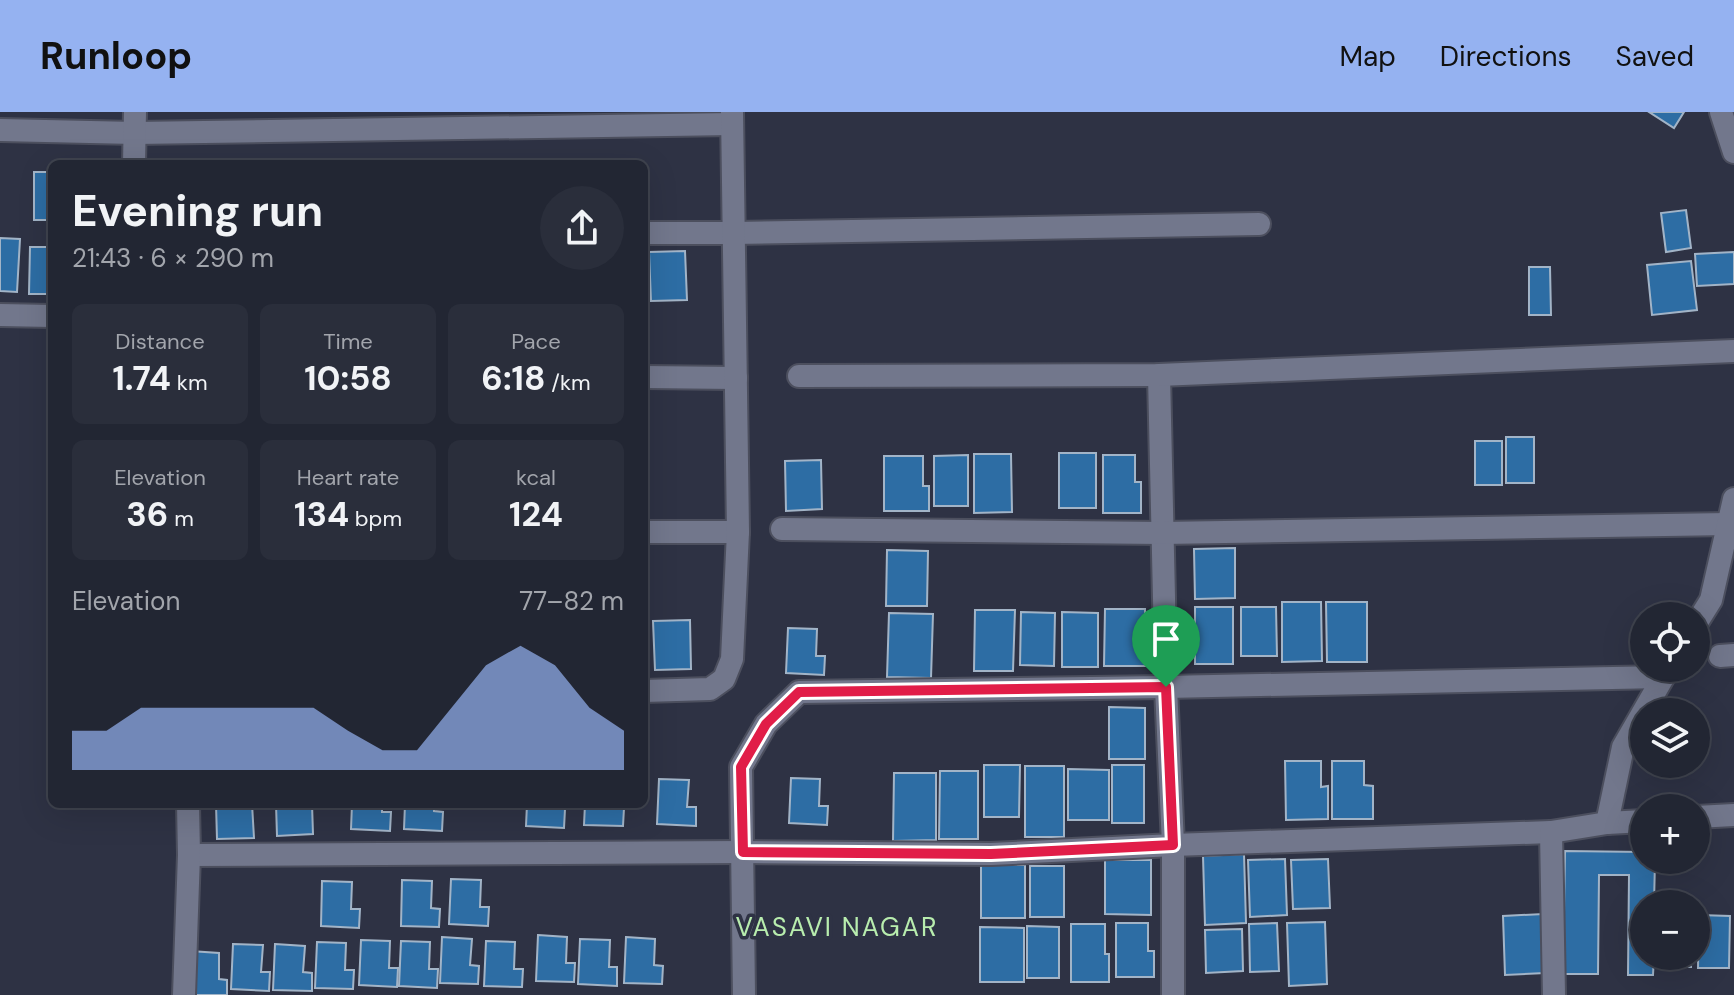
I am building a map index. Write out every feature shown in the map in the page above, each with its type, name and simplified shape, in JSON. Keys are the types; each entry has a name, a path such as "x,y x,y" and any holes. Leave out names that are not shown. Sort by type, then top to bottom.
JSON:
{"street":[{"path":"1721,112 1734,152"},
{"path":"0,130 135,123 732,118 738,532 732,659 724,679 710,689 648,691"},
{"path":"134,160 135,123"},
{"path":"648,233 1259,224"},
{"path":"0,315 48,316"},
{"path":"799,376 1159,375 1734,351"},
{"path":"1159,375 1173,845 1173,995"},
{"path":"648,377 736,378"},
{"path":"1710,602 1734,499"},
{"path":"782,529 1162,533 1729,524"},
{"path":"648,532 738,532"},
{"path":"744,995 741,767 766,724 799,692 1166,687 1630,673"},
{"path":"1607,823 1623,747 1660,682"},
{"path":"184,995 188,808"},
{"path":"1710,816 1734,815"},
{"path":"189,855 991,854 1551,832 1630,822"},
{"path":"1551,832 1554,995"}],"building":[{"path":"1649,112 1684,112 1674,128"},
{"path":"34,172 48,172 48,220 34,220"},
{"path":"1686,210 1691,248 1666,252 1661,213"},
{"path":"0,238 20,239 17,292 0,291"},
{"path":"30,247 48,247 48,294 29,294"},
{"path":"685,251 687,300 651,301 649,252"},
{"path":"1734,252 1734,284 1697,286 1695,254"},
{"path":"1691,261 1697,310 1652,315 1647,265"},
{"path":"1529,267 1550,267 1551,315 1529,315"},
{"path":"1506,437 1534,437 1534,483 1506,483"},
{"path":"1475,441 1502,441 1502,485 1475,485"},
{"path":"1059,453 1096,453 1096,508 1059,508"},
{"path":"974,454 1011,454 1012,512 974,513"},
{"path":"968,455 968,506 934,506 934,456"},
{"path":"1103,455 1135,455 1135,482 1141,482 1141,513 1103,513"},
{"path":"884,456 923,456 923,486 929,486 929,511 884,511"},
{"path":"821,460 822,509 786,511 785,461"},
{"path":"1235,548 1235,598 1195,599 1194,549"},
{"path":"887,550 928,551 927,606 886,606"},
{"path":"1282,602 1321,602 1322,661 1282,662"},
{"path":"1326,602 1367,602 1367,662 1327,662"},
{"path":"1195,607 1233,607 1233,664 1195,664"},
{"path":"1241,607 1276,607 1277,656 1241,656"},
{"path":"1105,609 1145,609 1145,666 1104,666"},
{"path":"975,610 1015,610 1013,671 974,671"},
{"path":"1021,612 1055,613 1054,666 1020,665"},
{"path":"1062,612 1098,613 1098,667 1062,667"},
{"path":"889,613 933,614 931,678 887,677"},
{"path":"690,620 691,669 655,670 653,621"},
{"path":"788,628 817,629 816,656 825,656 824,675 786,673"},
{"path":"1109,707 1145,708 1145,759 1109,759"},
{"path":"1285,761 1321,761 1321,787 1328,786 1328,819 1286,820"},
{"path":"1332,761 1364,761 1364,785 1373,786 1373,819 1332,819"},
{"path":"984,765 1020,765 1019,817 984,817"},
{"path":"1112,765 1144,765 1144,823 1112,823"},
{"path":"1025,766 1064,766 1064,837 1025,837"},
{"path":"1068,769 1109,770 1109,820 1068,820"},
{"path":"940,771 978,771 978,839 939,839"},
{"path":"894,773 936,773 936,840 893,841"},
{"path":"791,778 820,779 819,806 828,806 827,825 789,823"},
{"path":"659,779 689,780 687,807 696,807 696,826 657,824"},
{"path":"216,808 252,808 254,838 217,839"},
{"path":"276,808 312,808 313,834 277,836"},
{"path":"352,808 382,808 382,812 391,812 390,831 351,829"},
{"path":"405,808 434,808 434,811 443,812 442,831 404,829"},
{"path":"527,808 565,809 564,828 526,826"},
{"path":"585,808 624,808 623,826 584,825"},
{"path":"1565,851 1630,852 1630,874 1655,874 1654,890 1630,890 1630,970 1653,970 1653,975 1628,975 1629,875 1599,875 1598,974 1563,974"},
{"path":"1244,854 1246,923 1205,925 1203,856"},
{"path":"1285,859 1287,915 1250,917 1248,860"},
{"path":"1328,859 1330,908 1293,909 1291,860"},
{"path":"1105,860 1151,860 1151,915 1105,914"},
{"path":"981,865 1025,865 1025,918 981,918"},
{"path":"1030,866 1064,866 1064,917 1030,917"},
{"path":"451,879 481,880 480,907 489,907 488,926 449,924"},
{"path":"402,880 432,881 431,908 440,909 439,927 401,926"},
{"path":"322,881 352,882 351,909 360,909 359,928 321,926"},
{"path":"1543,914 1545,973 1505,975 1503,916"},
{"path":"1710,915 1730,916 1729,968 1710,968"},
{"path":"1325,922 1327,984 1289,986 1287,923"},
{"path":"1116,923 1148,923 1148,951 1154,951 1154,977 1116,977"},
{"path":"1277,923 1279,971 1250,972 1249,924"},
{"path":"1071,924 1105,924 1109,982 1071,982"},
{"path":"1027,926 1059,927 1059,978 1027,978"},
{"path":"980,927 1024,928 1024,982 980,982"},
{"path":"1242,929 1243,971 1206,973 1205,930"},
{"path":"538,935 567,937 566,963 575,963 574,982 536,981"},
{"path":"442,937 472,939 470,965 479,966 478,984 440,983"},
{"path":"626,937 655,939 654,965 663,966 662,984 624,983"},
{"path":"580,939 610,940 609,967 617,967 617,986 578,984"},
{"path":"361,940 390,941 389,968 398,968 397,987 359,985"},
{"path":"401,941 430,942 429,969 438,969 437,988 399,986"},
{"path":"486,941 515,942 514,969 523,969 522,987 484,986"},
{"path":"317,942 346,943 345,970 354,970 353,989 315,988"},
{"path":"233,944 263,945 261,972 270,972 269,991 231,989"},
{"path":"275,944 305,946 303,972 312,973 312,991 273,990"},
{"path":"190,951 219,953 219,979 227,980 227,995 188,995"}],"district":[{"name":"VASAVI NAGAR","path":"837,927"}],"route":[{"path":"1166,687 1173,845 991,854 743,852 741,767 766,724 799,692 1166,687"}]}
